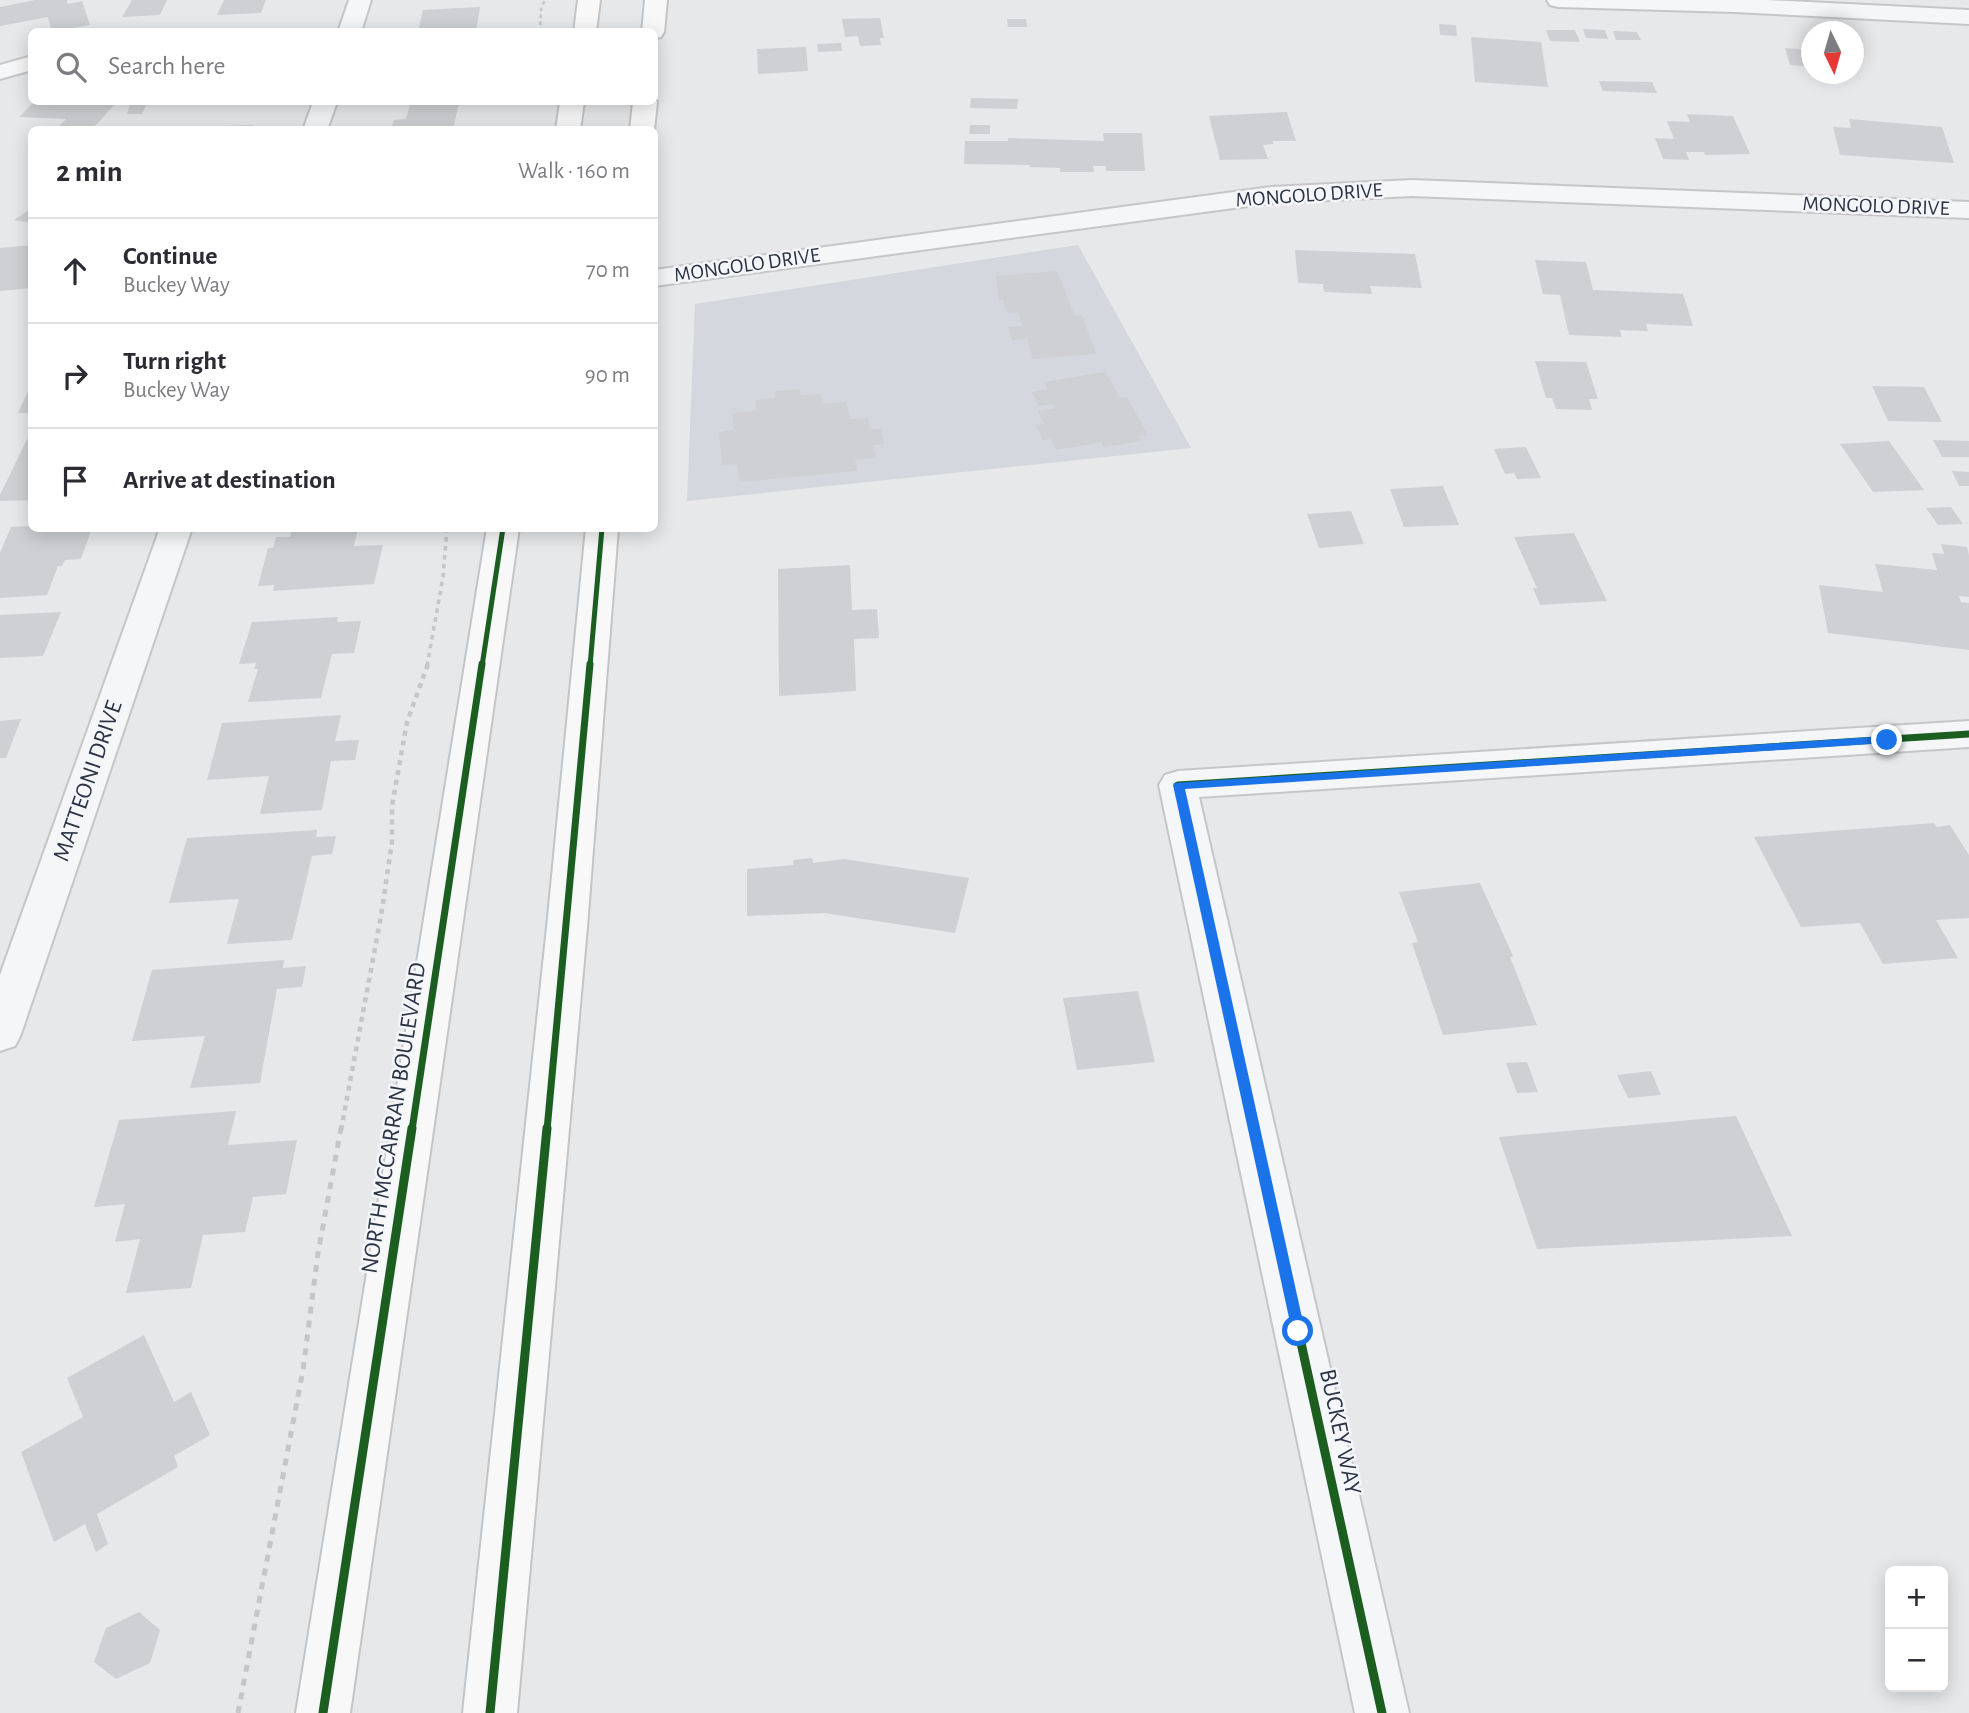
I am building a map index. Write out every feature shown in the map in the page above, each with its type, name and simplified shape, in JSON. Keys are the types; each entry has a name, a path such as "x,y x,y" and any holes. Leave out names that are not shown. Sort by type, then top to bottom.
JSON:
{"main road":[{"path":"586,28 589,0"},
{"path":"653,28 656,0"},
{"path":"569,126 572,105"},
{"path":"642,126 645,105"},
{"name":"NORTH MCCARRAN BOULEVARD","path":"323,1713 502,532"},
{"path":"490,1713 567,927 602,532"}],"street":[{"path":"350,28 360,0"},
{"path":"1558,0 1734,5 1969,17"},
{"path":"0,72 28,64"},
{"path":"316,126 324,105"},
{"name":"MONGOLO DRIVE","path":"658,277 1271,195 1341,190 1412,188 1969,210"},
{"name":"MATTEONI DRIVE","path":"0,1034 175,532"},
{"name":"BUCKEY WAY","path":"1382,1713 1178,785 1969,734"}],"path":[{"path":"540,28 541,9 545,0"},
{"path":"238,1713 303,1370 318,1253 378,929 392,842 394,794 407,722 426,673 443,577 447,532"}],"shaded area":[{"path":"1078,245 1191,448 687,501 695,304"}],"building":[{"path":"35,0 67,0 68,4 82,1 90,25 51,28 48,17 0,26 0,7"},
{"path":"132,0 167,0 160,15 122,17"},
{"path":"224,0 266,0 261,13 217,15"},
{"path":"480,7 477,28 419,28 423,10"},
{"path":"880,18 884,38 880,38 881,45 860,46 858,36 845,37 842,19"},
{"path":"1007,19 1026,19 1027,27 1008,27"},
{"path":"1439,24 1456,25 1457,36 1440,35"},
{"path":"1583,29 1605,30 1608,39 1586,38"},
{"path":"1546,30 1575,30 1580,42 1550,41"},
{"path":"1613,31 1637,32 1641,40 1616,40"},
{"path":"1471,37 1541,42 1548,87 1475,82"},
{"path":"841,43 842,51 818,52 817,44"},
{"path":"806,47 808,71 758,74 757,49"},
{"path":"1785,48 1801,49 1801,66 1790,65"},
{"path":"1599,81 1652,82 1657,93 1603,91"},
{"path":"971,98 1018,99 1017,109 970,108"},
{"path":"31,105 114,105 95,126 59,126 66,119 19,117"},
{"path":"130,105 146,105 142,114 127,114"},
{"path":"410,105 459,105 454,126 392,126 394,120 406,119"},
{"path":"1287,112 1296,141 1273,141 1273,144 1263,145 1268,159 1220,160 1209,116"},
{"path":"1687,114 1733,116 1750,154 1705,155 1704,152 1686,152 1689,160 1663,159 1655,138 1674,139 1667,121 1690,122"},
{"path":"1849,119 1942,127 1954,163 1840,155 1833,127 1851,128"},
{"path":"970,125 990,125 990,134 969,134"},
{"path":"1103,133 1142,133 1145,171 1106,171 1106,166 1093,166 1094,172 1060,172 1060,168 1029,165 964,164 965,141 1008,141 1008,138 1104,141"},
{"path":"28,211 28,222 14,220"},
{"path":"28,245 28,288 0,291 0,248"},
{"path":"1295,250 1415,254 1422,288 1370,286 1372,294 1324,292 1323,284 1298,283"},
{"path":"1535,260 1586,262 1593,290 1683,294 1693,326 1646,324 1648,331 1620,330 1622,337 1569,335 1560,295 1543,294"},
{"path":"1057,271 1075,316 1082,315 1096,354 1033,359 1027,339 1012,340 1008,327 1022,326 1018,312 1007,313 1003,300 999,300 996,276"},
{"path":"1535,361 1586,362 1598,399 1589,399 1592,410 1556,409 1552,398 1546,398"},
{"path":"1106,372 1120,398 1127,397 1148,435 1139,436 1142,441 1104,447 1102,442 1056,450 1051,439 1043,440 1036,425 1044,424 1038,411 1056,408 1054,404 1039,406 1032,392 1048,389 1044,382"},
{"path":"1872,386 1924,387 1942,422 1888,421"},
{"path":"800,389 801,395 821,394 822,404 846,402 850,419 868,418 870,429 881,429 884,444 873,445 876,458 855,460 857,471 740,482 737,464 722,465 719,432 734,430 732,413 756,411 755,400 776,398 775,391"},
{"path":"28,391 28,413 18,413"},
{"path":"28,437 28,500 0,501 0,495"},
{"path":"1933,440 1969,441 1969,457 1942,457"},
{"path":"1889,441 1924,490 1873,492 1840,444"},
{"path":"1526,447 1541,478 1517,479 1514,473 1505,474 1494,449"},
{"path":"1952,471 1969,472 1969,486 1959,486"},
{"path":"1443,486 1459,525 1404,527 1390,489"},
{"path":"1951,507 1963,524 1938,525 1926,508"},
{"path":"1351,511 1364,544 1319,548 1307,514"},
{"path":"28,526 28,532 91,532 81,559 65,560 62,566 58,566 47,595 0,598 0,553 11,527"},
{"path":"291,532 357,532 354,546 383,545 374,584 273,591 274,585 258,586 268,548 273,548 276,537 290,537"},
{"path":"1574,533 1607,601 1540,605 1533,588 1537,588 1514,537"},
{"path":"1941,544 1967,547 1969,597 1959,596 1961,602 1969,603 1969,650 1828,633 1819,585 1883,592 1875,564 1937,570 1932,553 1944,554"},
{"path":"850,565 852,610 877,609 879,638 854,639 856,691 779,696 778,569"},
{"path":"61,612 43,656 0,658 0,615"},
{"path":"338,617 337,622 361,621 354,653 332,654 321,698 248,702 258,669 254,669 256,663 239,664 252,622"},
{"path":"341,715 335,741 359,740 355,760 331,761 322,810 260,814 269,776 207,780 222,723"},
{"path":"21,719 6,758 0,758 0,721"},
{"path":"1934,823 1937,827 1950,825 1969,855 1969,918 1936,920 1958,958 1883,964 1860,923 1801,927 1754,837"},
{"path":"317,830 316,837 336,836 332,854 312,856 292,940 227,944 239,899 169,903 187,838"},
{"path":"812,858 813,863 844,859 969,878 955,933 824,913 747,916 747,869 794,865 793,860"},
{"path":"1480,883 1513,956 1510,957 1537,1025 1443,1035 1412,943 1418,942 1399,892"},
{"path":"284,960 283,968 306,966 302,987 277,989 260,1083 190,1088 205,1036 132,1041 152,970"},
{"path":"1138,991 1155,1062 1077,1070 1063,998"},
{"path":"1527,1062 1538,1092 1517,1093 1506,1063"},
{"path":"1651,1071 1661,1095 1628,1098 1617,1075"},
{"path":"236,1111 228,1145 297,1140 286,1194 253,1197 245,1232 203,1235 191,1288 126,1293 140,1239 115,1242 125,1204 94,1207 119,1120"},
{"path":"1736,1116 1792,1236 1537,1249 1499,1137"},
{"path":"144,1335 174,1402 191,1392 210,1435 174,1456 178,1467 97,1514 108,1544 96,1552 85,1524 54,1542 21,1452 83,1417 67,1378"},
{"path":"139,1612 160,1630 150,1663 116,1679 94,1662 106,1628"}],"cycle path":[{"path":"323,1713 502,532"},
{"path":"490,1713 567,927 602,532"},
{"path":"1382,1713 1178,785 1969,734"}],"route":[{"path":"1298,1331 1178,785 1887,740"}]}
